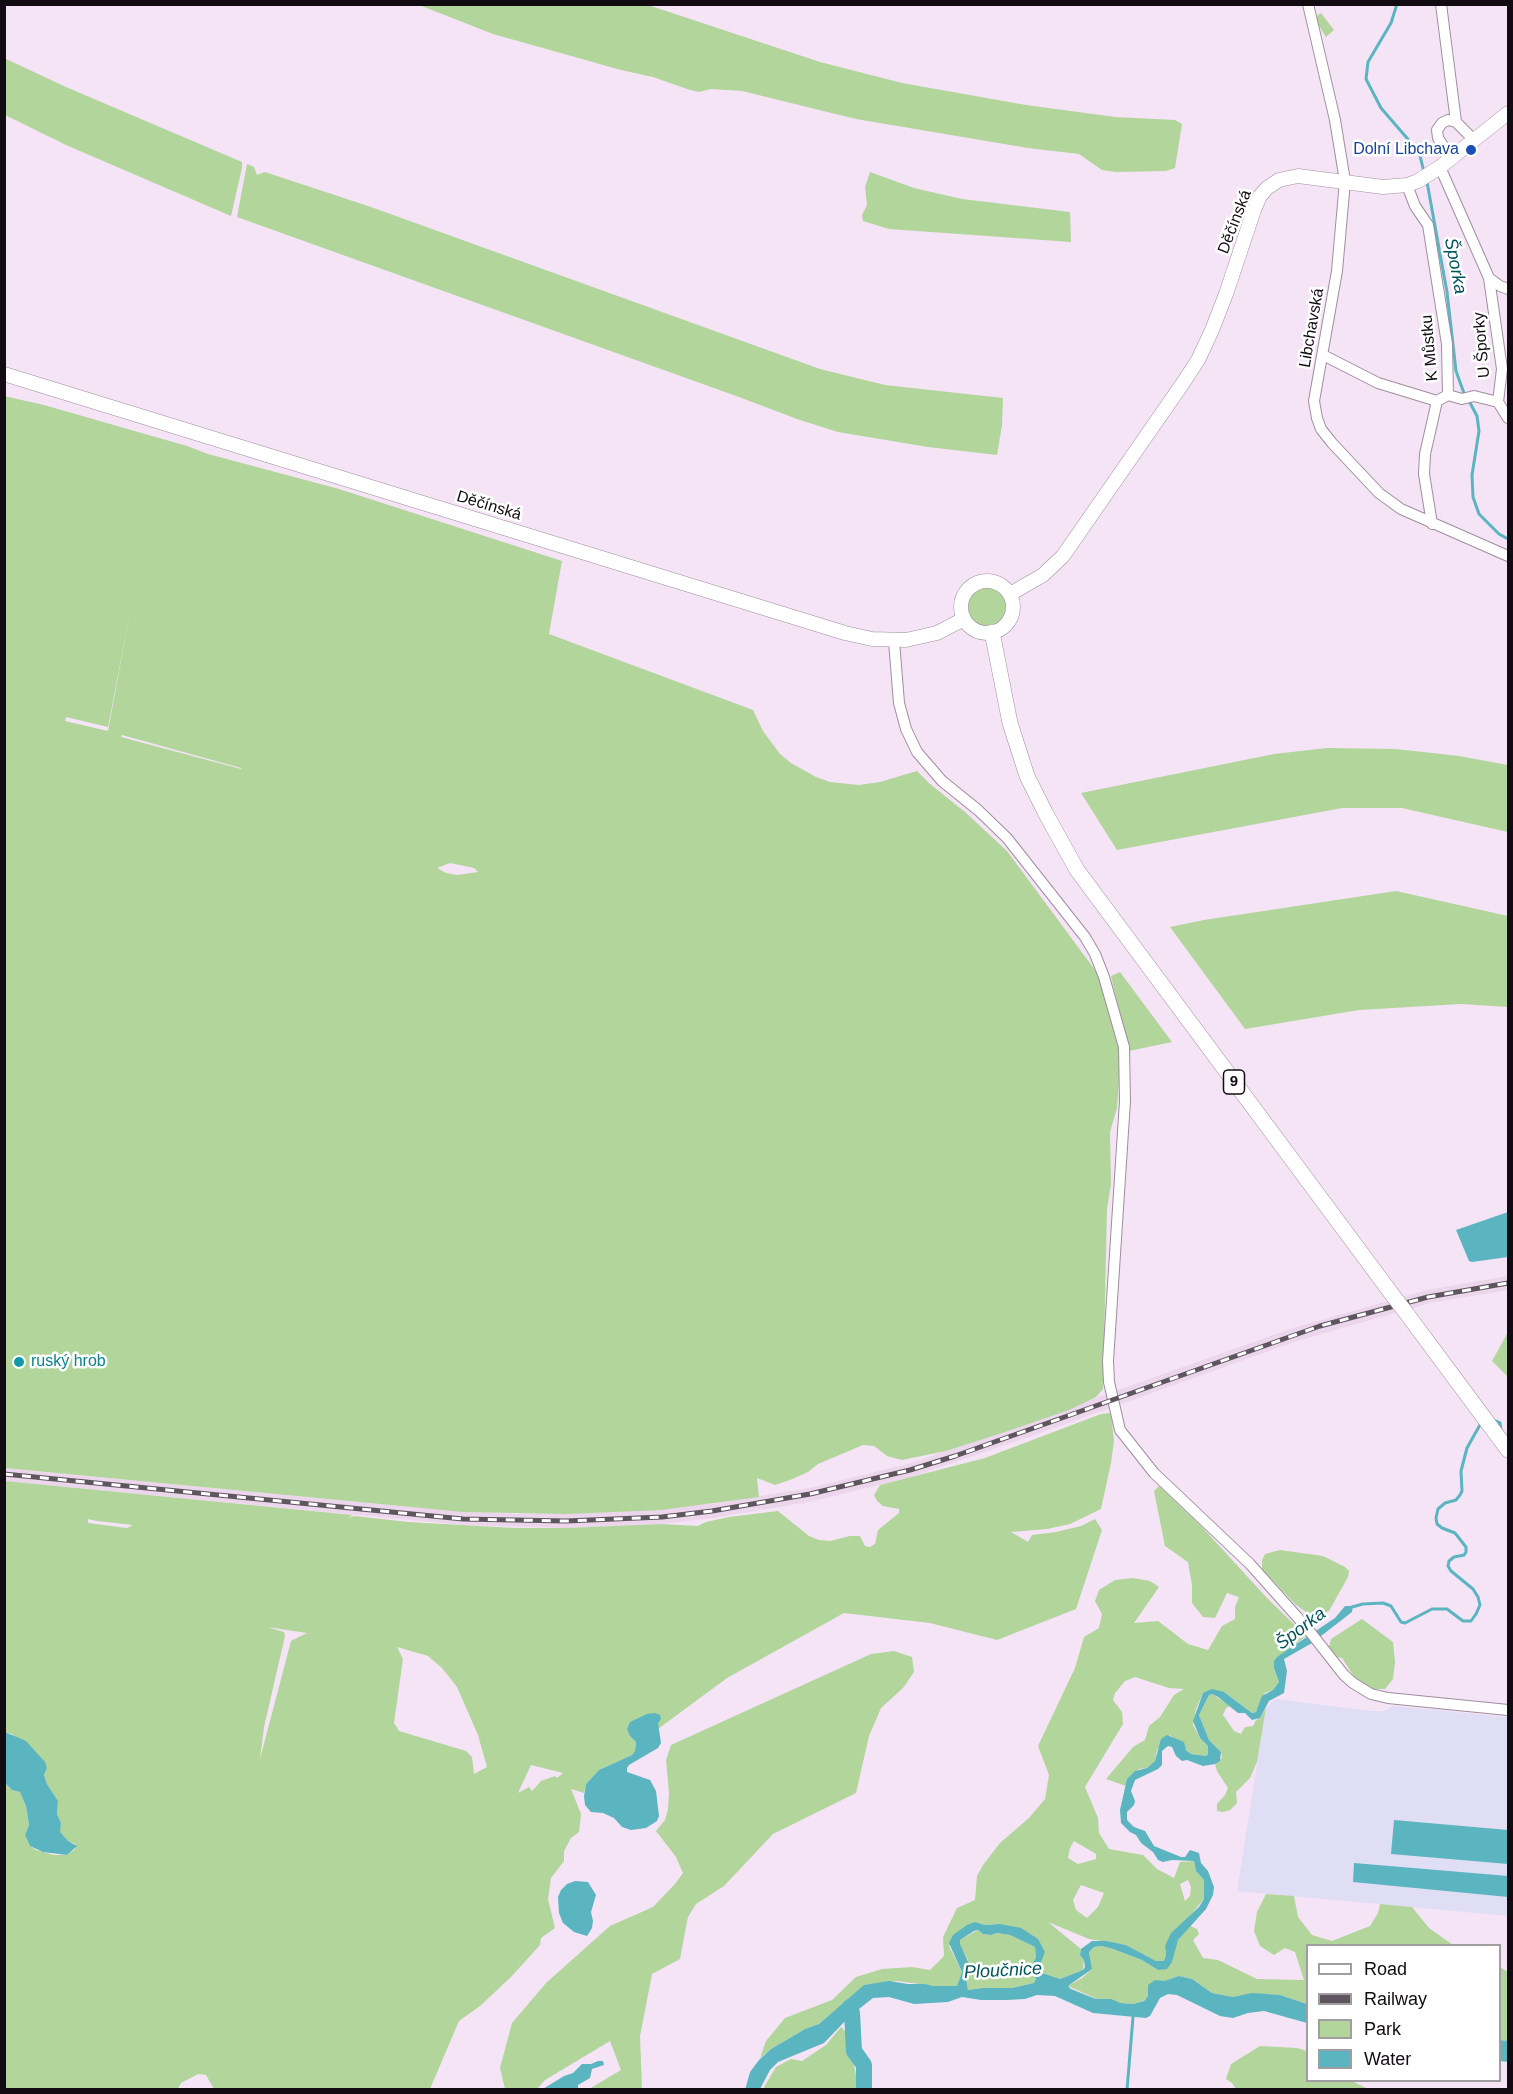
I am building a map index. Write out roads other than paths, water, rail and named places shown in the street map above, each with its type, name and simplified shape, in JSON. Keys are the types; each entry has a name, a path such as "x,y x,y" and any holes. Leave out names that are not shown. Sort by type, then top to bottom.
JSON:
{"main road":[{"name":"Děčínská","path":"1010,594 1043,575 1063,556 1198,360 1226,294 1254,210 1263,192 1275,181 1292,177 1391,187 1412,183 1437,169 1509,113"},
{"name":"Děčínská","path":"4,374 845,633 894,641 928,636 964,619"},
{"path":"995,582 1010,594 1013,610 1005,627 992,632 976,630 964,619 963,598 969,589 978,583 995,582"},
{"name":"9","path":"992,632 1010,723 1027,776 1077,870 1509,1450"}],"street":[{"name":"Libchavská","path":"1308,4 1335,120 1345,181 1337,271 1314,400 1321,429 1378,493 1401,509 1509,556"},
{"path":"1441,4 1456,122"},
{"path":"1451,158 1438,138 1437,130 1442,123 1448,120 1456,122 1473,139"},
{"name":"U Šporky","path":"1437,169 1489,278 1502,369 1498,402"},
{"name":"K Můstku","path":"1323,356 1378,383 1437,401 1448,395 1447,344 1428,225 1415,206 1412,183"},
{"path":"1489,278 1509,289"},
{"path":"1448,395 1462,399 1474,396 1498,402 1509,418"},
{"name":"K Můstku","path":"1432,524 1424,474 1425,454 1437,401"},
{"path":"894,641 899,704 906,729 917,752 937,777 978,810 1007,838 1085,937 1099,965 1124,1047 1125,1101 1108,1361 1109,1382 1120,1430 1154,1473 1250,1564 1353,1683 1371,1694 1388,1698 1509,1710"}],"water":[{"path":"1508,1212 1508,1257 1469,1261 1456,1230"},
{"path":"1345,1606 1353,1606 1352,1612 1312,1643 1284,1659 1287,1671 1284,1693 1269,1701 1260,1718 1252,1720 1245,1713 1238,1713 1218,1697 1209,1695 1199,1715 1209,1740 1221,1752 1220,1761 1203,1766 1187,1760 1182,1761 1176,1756 1172,1747 1168,1746 1162,1751 1162,1765 1135,1780 1131,1791 1135,1801 1127,1812 1127,1820 1134,1827 1145,1831 1154,1846 1181,1857 1185,1857 1190,1850 1199,1853 1201,1863 1208,1871 1214,1887 1213,1895 1206,1909 1178,1940 1172,1962 1167,1969 1158,1970 1142,1960 1113,1949 1102,1946 1094,1947 1089,1952 1092,1969 1068,1986 1096,1999 1111,1999 1133,2004 1144,2001 1148,1996 1148,1985 1155,1980 1164,1981 1179,1976 1192,1979 1212,1993 1233,1997 1252,1993 1280,1995 1306,2004 1306,2023 1264,2011 1233,2018 1220,2016 1177,1995 1168,1994 1160,1998 1150,2016 1146,2018 1093,2013 1055,1996 1037,1995 1025,1999 1007,2000 962,1997 948,2002 914,2004 889,1997 873,1998 850,2016 824,2043 778,2062 770,2070 760,2089 745,2090 750,2072 771,2049 805,2029 819,2024 864,1985 889,1981 957,1986 962,1972 949,1943 953,1935 975,1922 1021,1928 1038,1939 1045,1952 1039,1967 1042,1973 1060,1979 1083,1970 1085,1967 1080,1955 1081,1949 1092,1941 1126,1945 1156,1961 1164,1961 1165,1946 1171,1933 1199,1907 1204,1899 1204,1880 1196,1871 1194,1861 1163,1862 1158,1860 1136,1835 1121,1823 1120,1810 1127,1779 1135,1771 1147,1768 1155,1761 1161,1739 1167,1735 1184,1742 1186,1750 1191,1754 1206,1756 1208,1746 1200,1738 1193,1721 1203,1693 1212,1689 1224,1692 1252,1713 1256,1712 1262,1696 1273,1690 1279,1682 1274,1668 1274,1661 1335,1618","holes":["978,1930 983,1934 997,1933 1010,1935 1035,1947 1036,1957 1030,1969 1036,1979 1034,1983 1012,1988 968,1990 966,1978 969,1964 960,1940"]},
{"path":"655,1713 660,1715 661,1719 658,1723 661,1743 658,1748 629,1765 627,1772 650,1780 656,1791 659,1816 657,1821 646,1828 631,1830 622,1827 614,1818 603,1813 591,1812 585,1805 586,1784 599,1770 632,1755 636,1742 627,1729 630,1722"},
{"path":"5,1732 26,1741 45,1762 47,1768 44,1775 47,1784 58,1801 57,1814 61,1823 60,1832 68,1841 77,1846 67,1855 43,1852 30,1846 25,1835 29,1825 26,1806 20,1792 12,1790 5,1783"},
{"path":"1394,1820 1508,1830 1508,1864 1391,1854"},
{"path":"1354,1863 1508,1876 1508,1897 1353,1882"},
{"path":"575,1881 588,1882 596,1895 591,1912 592,1928 587,1936 574,1932 563,1923 559,1913 558,1897 561,1890 567,1884"},
{"path":"1501,2040 1508,2041 1508,2062 1501,2061"},
{"path":"603,2061 604,2065 592,2069 590,2078 578,2085 578,2089 543,2089 573,2073 582,2064"}],"waterway":[{"name":"Šporka","path":"1397,4 1391,23 1368,62 1366,79 1381,108 1419,152 1424,172"},
{"name":"Šporka","path":"1427,182 1447,292 1456,371 1465,396"},
{"name":"Šporka","path":"1469,401 1477,416 1479,431 1472,475 1473,497 1479,514 1499,534 1508,539"},
{"name":"Šporka","path":"1493,1420 1500,1423 1501,1430"},
{"name":"Šporka","path":"1352,1607 1383,1603 1391,1606 1401,1622 1405,1623 1432,1609 1447,1609 1463,1621 1471,1621 1476,1614 1480,1605 1478,1597 1473,1589 1448,1566 1449,1561 1454,1557 1464,1555 1466,1547 1455,1533 1437,1524 1436,1518 1438,1509 1445,1503 1456,1500 1462,1491 1461,1471 1467,1448 1481,1423"},
{"path":"850,2007 854,2051 864,2065 864,2090"},
{"path":"1127,2090 1133,2017"}],"railway":[{"path":"4,1474 463,1519 566,1521 662,1517 712,1511 810,1494 910,1470 1320,1326 1428,1297 1508,1283"}],"place":[{"name":"Dolní Libchava","path":"1471,150"},
{"name":"ruský hrob","path":"19,1362"}],"water label":[{"name":"Ploučnice","path":"1003,1971"}]}
